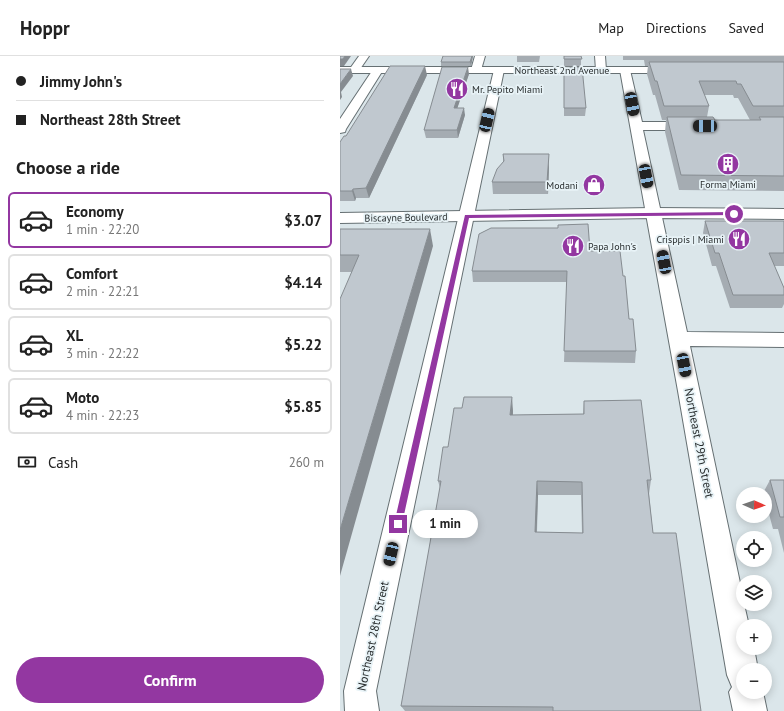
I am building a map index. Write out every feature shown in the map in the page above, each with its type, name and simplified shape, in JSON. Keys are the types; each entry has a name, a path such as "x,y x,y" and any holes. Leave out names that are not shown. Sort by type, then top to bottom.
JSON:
{"street":[{"path":"354,70 364,56"},
{"path":"476,70 480,56"},
{"path":"600,56 601,70"},
{"name":"Northeast 2nd Avenue","path":"340,70 687,70"},
{"path":"340,130 378,70"},
{"name":"Northeast 28th Street","path":"362,711 360,692 499,70"},
{"name":"Northeast 29th Street","path":"625,70 679,339 741,663"},
{"path":"636,126 709,126"},
{"name":"Biscayne Boulevard","path":"340,218 784,214"},
{"path":"679,339 784,340"},
{"path":"747,699 750,711"}],"building":[{"path":"340,56 345,56 343,59 340,59"},
{"path":"443,56 472,56 470,62 441,62"},
{"path":"564,56 581,56 582,59 564,59"},
{"path":"649,62 784,62 784,106 753,106 741,84 737,84 736,81 699,81 709,106 664,106 657,81 655,81"},
{"path":"390,66 425,66 366,188 353,189 352,191 340,191 340,142 344,136 346,136"},
{"path":"442,67 468,67 454,108 464,108 457,130 424,130"},
{"path":"564,67 582,67 586,108 564,108"},
{"path":"340,69 351,69 340,84"},
{"name":"Forma Miami","path":"667,117 713,117 715,120 761,120 759,117 784,117 784,176 681,175"},
{"path":"503,154 549,154 547,182 492,182 497,169 504,161"},
{"path":"705,221 784,221 784,253 769,253 784,288 784,295 733,295 719,253 715,253"},
{"path":"588,224 590,251 620,251 623,276 625,276 629,319 633,319 636,351 564,351 567,271 472,271 479,234 491,228 558,228 558,225"},
{"path":"340,229 430,229 340,530 340,299 359,255 340,255"},
{"path":"464,397 512,397 510,415 584,414 584,401 641,400 651,480 647,480 653,533 676,533 701,711 553,711 553,707 401,706 441,481 438,481 443,447 448,447 454,408 462,408","holes":["537,481 582,482 583,533 535,532"]},
{"path":"770,480 784,480 784,517 780,517"}],"place":[{"name":"Mr. Pepito Miami","path":"457,89"},
{"name":"Forma Miami","path":"728,164"},
{"name":"Modani","path":"594,185"},
{"name":"Crisppis | Miami","path":"739,239"},
{"name":"Papa John's","path":"573,246"}],"route":[{"path":"398,524 466,216 734,214"}]}
